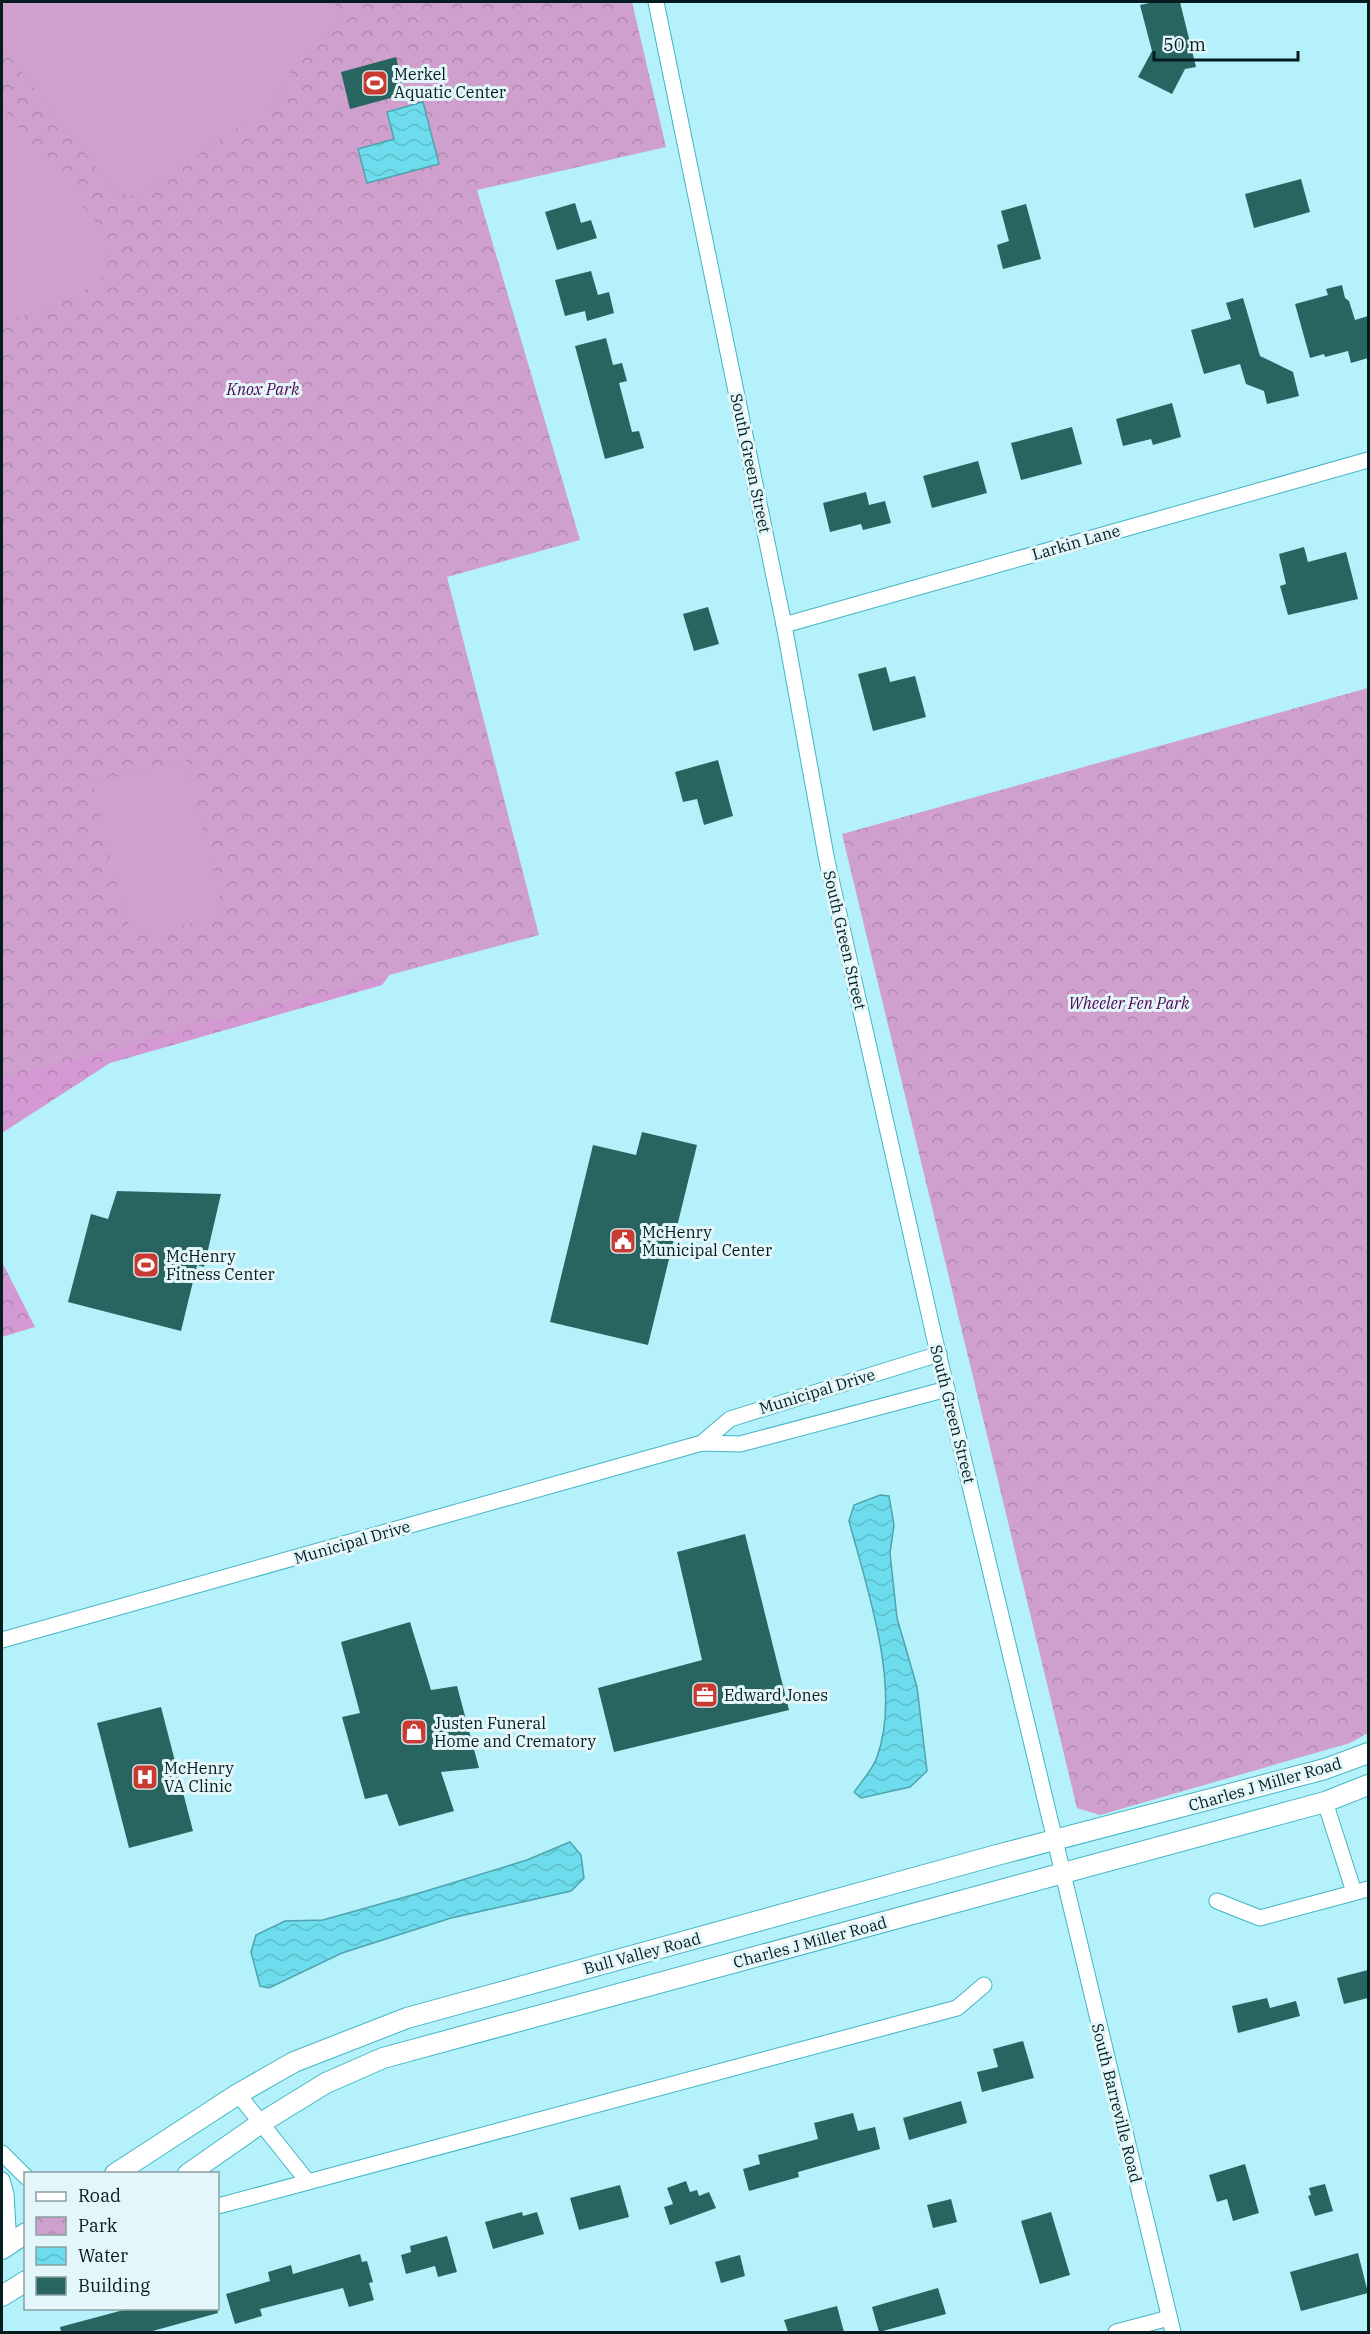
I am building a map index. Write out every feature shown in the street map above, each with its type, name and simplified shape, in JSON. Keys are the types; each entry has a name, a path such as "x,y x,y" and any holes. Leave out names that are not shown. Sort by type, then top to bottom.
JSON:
{"street":[{"name":"South Green Street","path":"656,2 784,625 827,861 947,1389 1064,1872"},
{"name":"Larkin Lane","path":"784,625 1368,459"},
{"name":"Municipal Drive","path":"702,1443 730,1419 939,1354"},
{"name":"Municipal Drive","path":"2,1640 702,1443 740,1444 947,1389"},
{"name":"Charles J Miller Road","path":"1056,1840 1325,1769 1368,1753"},
{"name":"Charles J Miller Road","path":"261,2123 326,2084 383,2058 1325,1802 1368,1785"},
{"path":"1217,1901 1260,1918 1361,1891 1325,1802"},
{"name":"Bull Valley Road","path":"118,2172 238,2094 294,2062 407,2018 1056,1840"},
{"name":"South Barreville Road","path":"1064,1872 1085,1970 1171,2325"},
{"path":"219,2206 957,2008 984,1985"},
{"path":"238,2094 308,2182"},
{"path":"191,2172 261,2123"},
{"path":"2,2153 24,2175"},
{"path":"2,2180 6,2194 5,2247"},
{"path":"5,2247 24,2234"},
{"path":"2,2296 24,2282"},
{"path":"1116,2332 1171,2325"}],"green space":[{"name":"Knox Park","path":"2,2 632,2 666,147 477,190 580,540 447,577 539,935 2,1078"},
{"path":"2,2 332,2 345,14 296,62 276,101 138,197 115,192 2,47"},
{"path":"2,106 113,244 105,275 74,297 2,324"},
{"name":"Wheeler Fen Park","path":"1368,688 1368,1733 1350,1743 1100,1815 1077,1808 842,834"},
{"path":"186,760 224,915 132,938 92,783"},
{"path":"416,939 382,985 110,1063 2,1133 2,1006"},
{"path":"2,1262 35,1327 2,1337"}],"water":[{"path":"423,102 439,164 367,183 358,149 394,139 387,112"},
{"path":"880,1495 889,1496 894,1525 890,1553 897,1618 917,1687 927,1771 910,1787 861,1798 854,1792 877,1757 884,1730 886,1701 879,1639 849,1521 854,1505"},
{"path":"570,1842 581,1855 584,1878 571,1891 451,1918 342,1953 269,1988 260,1986 251,1952 256,1935 285,1921 323,1920 527,1860"}],"building":[{"path":"1154,2 1180,2 1196,67 1185,69 1172,94 1138,77 1152,51 1140,5"},
{"path":"396,57 405,94 350,109 341,72"},
{"path":"1301,179 1310,212 1254,228 1245,194"},
{"path":"575,203 581,223 591,220 597,238 557,250 545,212"},
{"path":"1026,204 1041,259 1003,269 997,245 1009,241 1001,211"},
{"path":"591,271 598,295 609,292 614,313 587,321 585,311 565,316 555,280"},
{"path":"1342,285 1355,320 1368,316 1368,358 1351,363 1348,351 1310,358 1295,304 1328,295 1326,289"},
{"path":"1243,298 1260,356 1293,372 1299,396 1267,404 1264,391 1246,384 1240,364 1204,374 1191,330 1231,319 1226,303"},
{"path":"606,338 613,365 622,363 627,381 619,383 632,432 639,431 644,448 605,459 575,346"},
{"path":"1172,403 1181,437 1153,445 1151,439 1123,446 1116,419"},
{"path":"1072,427 1082,464 1021,480 1011,443"},
{"path":"978,461 987,493 932,508 923,476"},
{"path":"866,492 869,505 885,501 891,523 863,530 861,524 830,532 823,503"},
{"path":"1304,547 1308,562 1346,552 1358,599 1288,615 1280,586 1286,584 1279,554"},
{"path":"708,607 719,644 694,651 683,614"},
{"path":"886,667 890,682 915,676 926,717 873,731 858,674"},
{"path":"718,760 733,816 704,825 697,799 683,802 675,772"},
{"path":"642,1132 697,1145 648,1345 550,1322 593,1145 636,1155"},
{"path":"117,1191 221,1194 204,1267 197,1265 181,1331 68,1302 91,1214 108,1219"},
{"path":"745,1534 789,1710 614,1752 598,1688 702,1660 677,1552"},
{"path":"410,1622 431,1690 457,1686 479,1768 441,1772 454,1811 399,1826 387,1794 365,1799 342,1717 360,1713 341,1642"},
{"name":"McHenry VA Clinic","path":"161,1707 193,1831 129,1848 97,1723"},
{"path":"1368,1970 1368,1998 1344,2004 1337,1978"},
{"path":"1267,1998 1270,2008 1296,2001 1300,2016 1238,2033 1232,2006"},
{"path":"1023,2041 1034,2078 982,2092 977,2072 998,2067 993,2049"},
{"path":"961,2101 967,2123 909,2140 903,2118"},
{"path":"853,2113 858,2131 875,2127 880,2149 798,2172 799,2177 749,2191 743,2169 760,2164 758,2155 818,2139 814,2123"},
{"path":"1245,2164 1259,2213 1233,2221 1227,2199 1217,2202 1209,2175"},
{"path":"686,2181 690,2192 697,2190 699,2196 709,2192 716,2208 670,2225 664,2207 673,2204 667,2188"},
{"path":"1325,2184 1333,2211 1315,2216 1308,2196 1311,2195 1309,2188"},
{"path":"620,2185 629,2217 579,2230 570,2198"},
{"path":"951,2199 957,2222 933,2228 927,2205"},
{"path":"522,2212 523,2216 537,2212 544,2234 493,2249 485,2222"},
{"path":"1051,2212 1070,2275 1040,2284 1021,2221"},
{"path":"447,2236 457,2272 438,2277 435,2266 406,2274 401,2255 411,2252 410,2246"},
{"path":"1358,2253 1368,2293 1301,2311 1290,2272"},
{"path":"360,2254 362,2262 367,2261 373,2282 369,2283 374,2300 349,2307 343,2288 260,2309 262,2316 235,2324 226,2294 270,2281 268,2272 291,2265 293,2274"},
{"path":"740,2255 745,2276 721,2283 715,2262"},
{"path":"938,2288 946,2314 879,2332 872,2307"},
{"path":"837,2306 844,2332 788,2332 784,2320"},
{"path":"124,2310 217,2310 218,2313 149,2332 61,2332 60,2327"}],"place":[{"name":"Merkel Aquatic Center","path":"375,83"},
{"name":"McHenry Municipal Center","path":"623,1241"},
{"name":"McHenry Fitness Center","path":"146,1265"},
{"name":"Edward Jones","path":"705,1695"},
{"name":"Justen Funeral Home and Crematory","path":"414,1732"},
{"name":"McHenry VA Clinic","path":"145,1777"}]}
